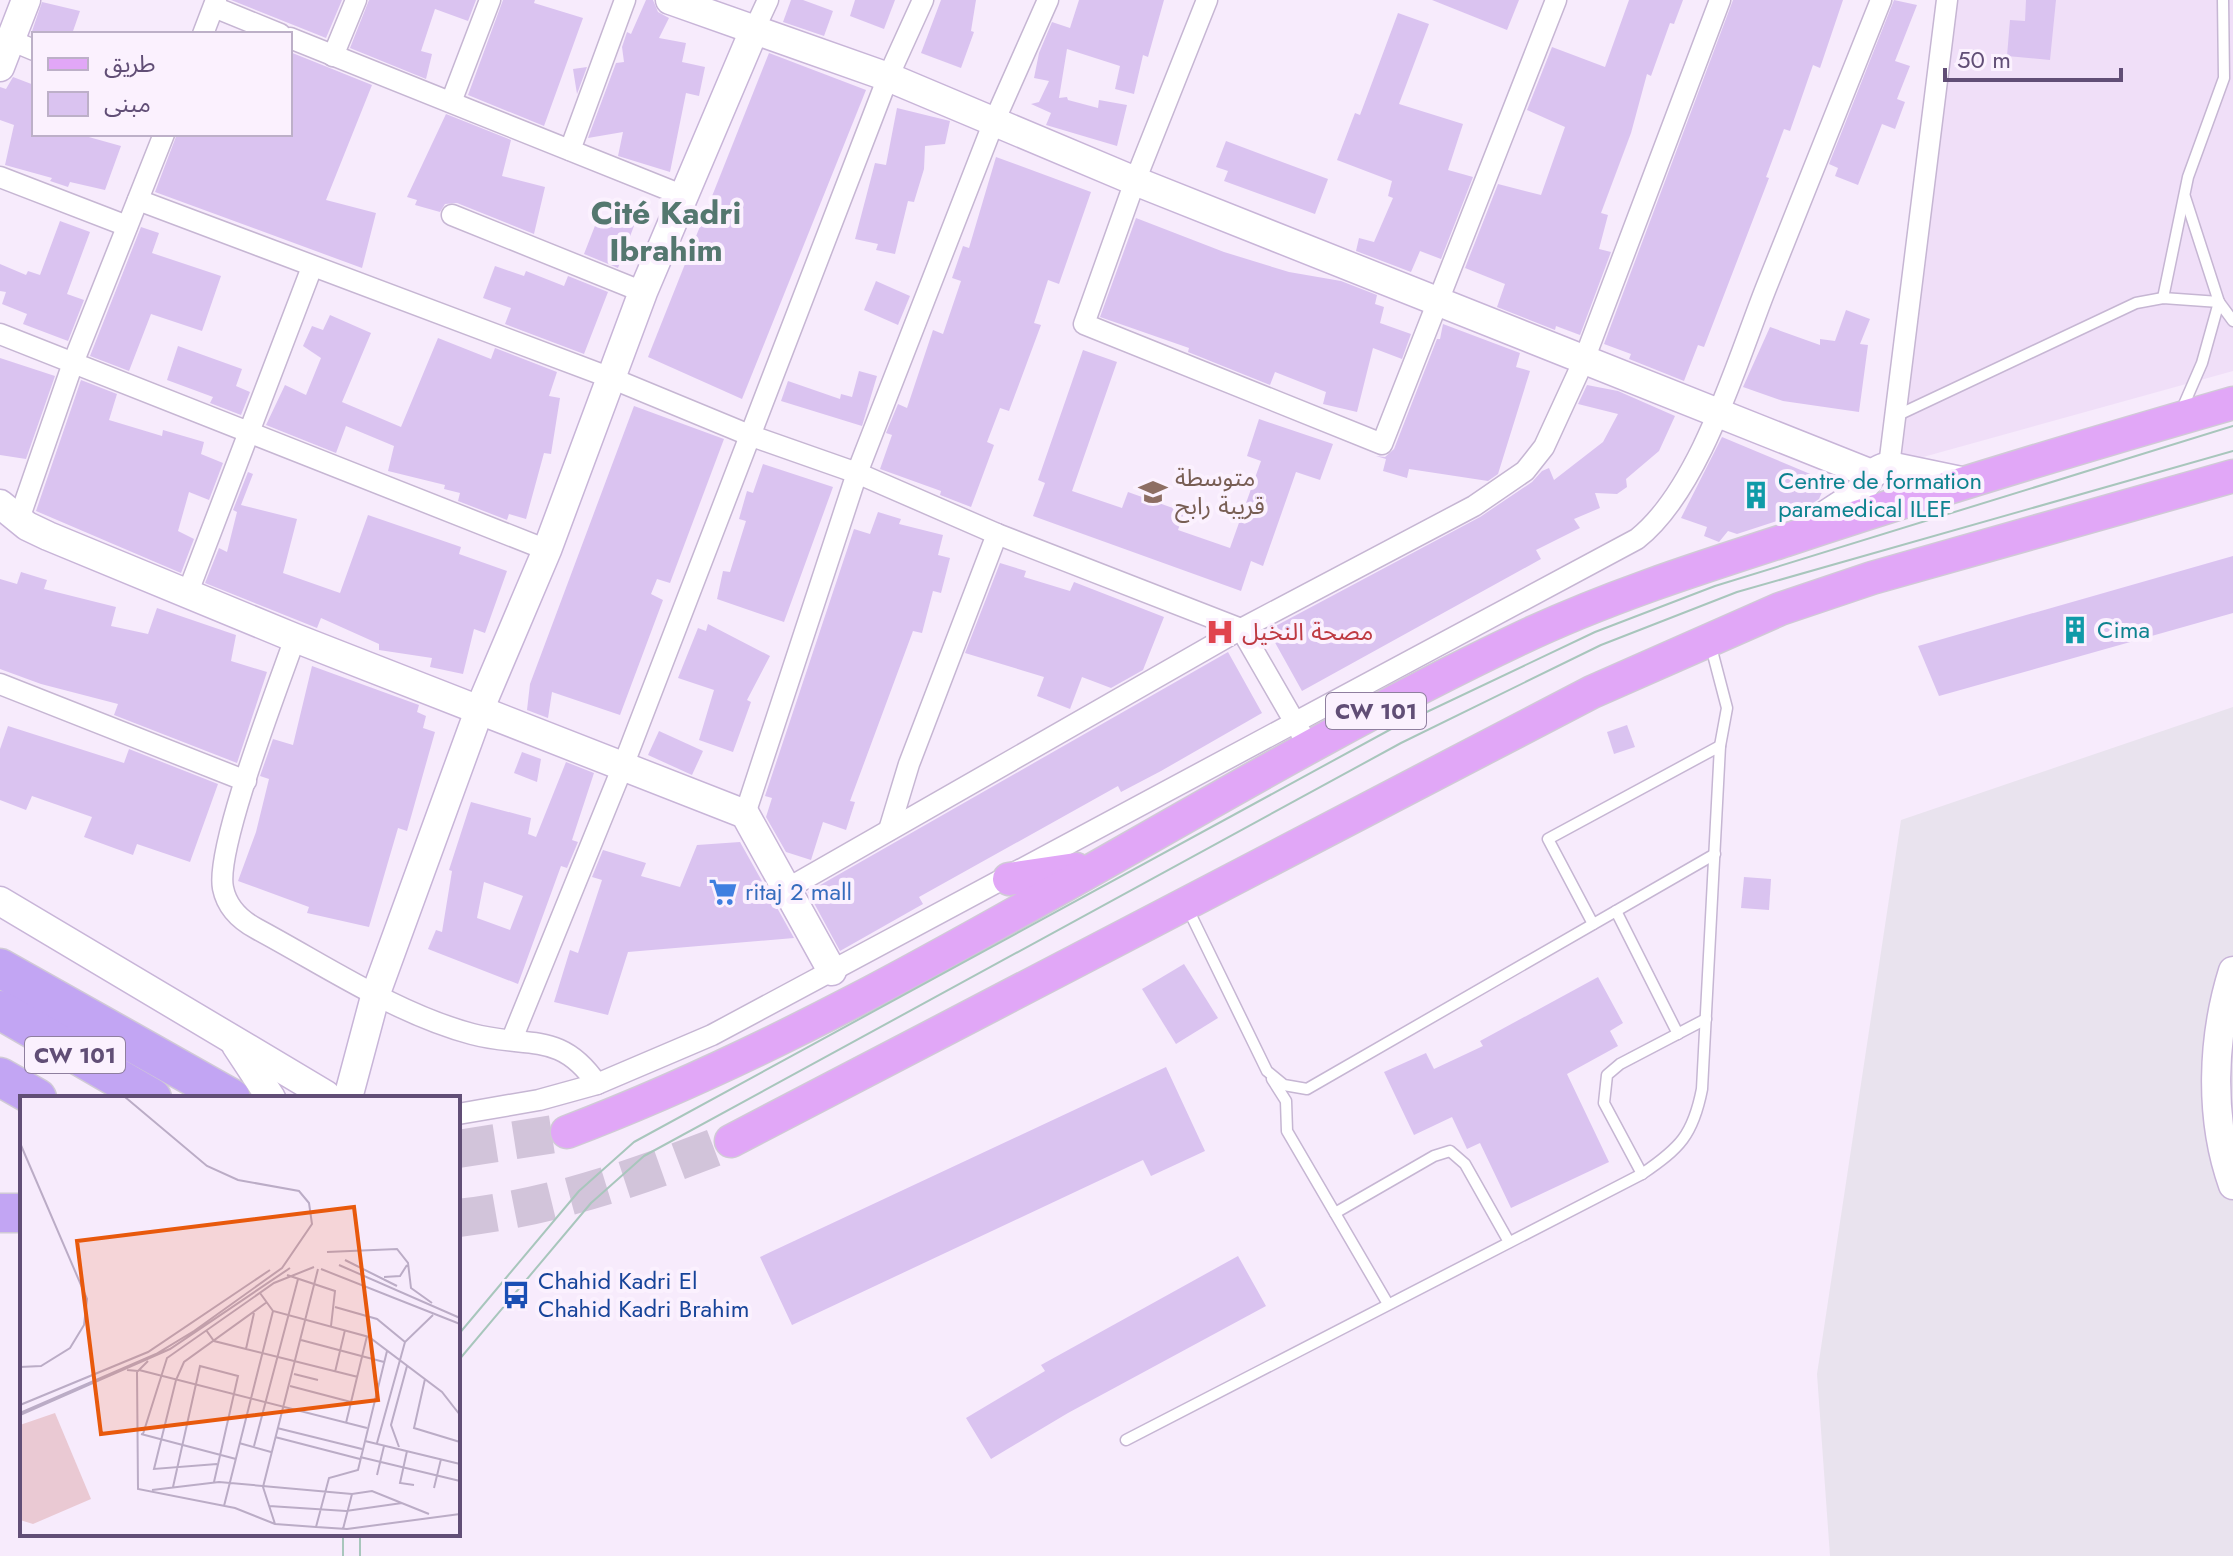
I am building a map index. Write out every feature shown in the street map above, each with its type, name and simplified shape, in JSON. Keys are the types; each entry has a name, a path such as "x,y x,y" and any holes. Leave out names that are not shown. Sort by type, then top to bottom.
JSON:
{"highway":[{"path":"0,968 227,1096"},
{"name":"CW 101","path":"0,1010 149,1096"},
{"name":"CW 101","path":"0,1077 33,1096"}],"main road":[{"name":"CW 101","path":"567,1132 649,1101 858,998 1095,866 1302,734 1523,637 1672,577 1961,481 2233,403"},
{"path":"731,1141 1187,905 1364,808 1538,719 1709,640 1780,609 1872,578 2233,476"},
{"path":"1009,879 1095,866"}],"street":[{"path":"0,67 22,45 26,0"},
{"path":"333,56 356,0"},
{"path":"451,102 490,0"},
{"path":"570,150 625,0"},
{"path":"670,0 888,77 993,124 1717,413 1879,470 1961,481"},
{"path":"337,1096 480,708 547,550 643,292 768,0"},
{"path":"512,1039 623,766 888,77 923,0"},
{"path":"745,814 857,473 993,124 1048,0"},
{"path":"1207,0 1135,181 1084,324 1382,444 1556,0"},
{"path":"785,890 1241,629 1474,506 1525,471 1544,447 1584,360 1720,0"},
{"path":"460,1114 539,1100 597,1084 712,1035 1009,879 1302,734 1637,539 1658,523 1674,502 1717,413 1881,0"},
{"path":"1790,538 1860,492 1879,470 1896,416 1947,0"},
{"path":"204,32 215,4 276,32"},
{"path":"292,39 684,196"},
{"path":"163,136 73,363 9,511 48,536 295,638 745,814 832,971"},
{"path":"0,177 127,226"},
{"path":"138,200 611,378 749,435 857,473 997,534 1241,629 1302,734"},
{"path":"452,215 643,292"},
{"path":"188,592 312,267"},
{"path":"0,334 547,550"},
{"path":"889,830 909,764 997,534"},
{"path":"295,638 246,781 222,872 226,900 234,912 244,922 376,993 474,1034 566,1050 581,1060 597,1084"},
{"path":"0,684 246,781"},
{"path":"0,901 335,1096"},
{"path":"2233,971 2214,1089 2223,1156 2233,1185"},
{"path":"226,1032 270,1096"}],"lane":[{"path":"2163,298 2193,160 2224,78 2226,38 2223,0"},
{"path":"2184,195 2219,302 2233,321"},
{"path":"1896,416 2125,307 2163,298 2219,302"},
{"path":"2177,419 2202,363 2219,302"},
{"path":"1126,1440 1642,1174 1674,1153 1695,1123 1702,1089 1720,746 1727,708 1709,640"},
{"path":"1593,924 1548,839 1720,746"},
{"path":"1267,1071 1284,1085 1307,1089 1715,854"},
{"path":"1187,905 1267,1071 1286,1101 1287,1131 1388,1304"},
{"path":"1616,911 1678,1034"},
{"path":"1642,1174 1604,1103 1607,1075 1620,1064 1706,1019"},
{"path":"1335,1213 1434,1156 1450,1151 1465,1164 1509,1242"}],"shaded area":[{"path":"1948,0 2233,0 2233,371 1880,469"},
{"path":"2233,707 2233,1556 1830,1556 1817,1374 1901,820"}],"building":[{"path":"231,0 342,0 326,38"},
{"path":"369,0 476,0 468,21 435,9 421,51 432,54 426,79 350,48"},
{"path":"503,0 535,0 534,3 583,18 544,126 468,95"},
{"path":"646,0 653,0 658,12 669,18 659,38 686,43 682,62 705,67 699,96 686,93 670,172 618,156 623,132 588,138 616,63 624,62 622,47 627,32 631,34"},
{"path":"791,0 803,0 833,11 824,36 783,22"},
{"path":"855,0 895,0 884,29 850,16"},
{"path":"941,0 976,0 971,31 974,32 961,68 921,53"},
{"path":"1079,0 1164,0 1148,57 1143,55 1134,94 1115,89 1120,66 1067,49 1059,98 1067,97 1068,100 1098,108 1099,100 1127,105 1117,146 1046,125 1051,113 1031,104 1039,102 1049,81 1034,78 1039,53 1052,22 1070,28"},
{"path":"1432,0 1519,0 1507,30"},
{"path":"1629,0 1683,0 1674,24 1670,23 1651,76 1647,74 1631,133 1601,213 1608,215 1599,249 1611,252 1580,335 1556,326 1555,330 1497,307 1505,284 1465,268 1498,184 1541,195 1565,127 1527,110 1552,47 1605,67"},
{"path":"1733,0 1843,0 1820,68 1813,65 1790,131 1784,129 1766,177 1769,178 1704,347 1698,345 1684,381 1629,359 1631,354 1604,344"},
{"path":"1894,0 1917,5 1895,61 1910,66 1897,99 1905,102 1895,129 1882,124 1858,185 1835,176 1838,168 1829,164"},
{"path":"2026,0 2056,0 2050,60 2007,56 2010,20 2025,21"},
{"path":"42,2 80,11 73,32 31,34"},
{"path":"1398,13 1429,24 1399,104 1463,124 1448,170 1473,177 1441,259 1420,251 1411,272 1356,251 1359,238 1374,242 1393,198 1388,196 1392,181 1337,160 1355,113 1360,115"},
{"path":"292,53 372,85 326,200 376,213 362,268 155,192 176,136 292,136"},
{"path":"769,53 866,90 742,399 648,357"},
{"path":"587,67 577,94 573,69"},
{"path":"13,77 32,84 32,136 85,136 121,146 105,190 70,182 68,187 50,181 52,178 5,165 14,125 0,120 0,87 6,89"},
{"path":"897,108 950,121 945,144 925,146 924,169 914,202 908,201 895,254 876,250 878,244 855,239 875,163 886,165"},
{"path":"446,114 511,140 502,176 545,187 534,234 457,203 445,204 440,212 415,205 417,200 407,197"},
{"path":"1226,141 1328,179 1315,214 1224,181 1228,171 1216,167"},
{"path":"996,157 1091,192 1059,284 1048,280 1034,323 1041,325 1009,411 1000,408 987,442 994,445 971,507 940,495 941,491 880,469 892,435 886,433 898,404 907,408 933,330 943,334 961,281 952,278 963,246 969,248"},
{"path":"617,209 637,218 618,268 584,254 598,218 611,223"},
{"path":"1136,218 1224,252 1289,272 1341,281 1377,295 1375,304 1384,307 1380,323 1411,334 1402,359 1373,348 1357,412 1323,404 1326,392 1275,372 1270,385 1188,352 1189,348 1100,317"},
{"path":"60,221 90,232 67,294 84,300 68,341 23,324 27,314 2,304 6,292 0,291 0,264 26,275 28,271 40,275"},
{"path":"141,227 159,233 152,253 221,276 202,331 151,314 129,371 90,356"},
{"path":"495,266 524,276 526,271 564,286 568,276 608,292 584,354 505,324 511,308 483,298"},
{"path":"876,281 910,296 898,325 864,310"},
{"path":"1846,310 1870,319 1860,344 1868,345 1859,412 1783,401 1743,387 1770,327 1820,345 1820,339 1835,341"},
{"path":"330,315 371,333 342,402 401,427 438,338 491,359 495,348 557,372 549,396 560,398 551,454 544,453 526,519 509,514 507,520 458,501 460,493 444,489 445,485 388,471 394,446 346,426 336,453 266,425 285,385 306,395 321,358 303,346 312,326 323,330"},
{"path":"1443,324 1520,353 1516,367 1530,371 1498,474 1488,481 1409,469 1407,478 1383,471 1386,459 1376,456 1385,457 1394,449 1437,339 1440,339"},
{"path":"178,346 242,369 236,386 250,392 241,415 210,403 213,397 167,380"},
{"path":"1083,350 1117,362 1072,491 1122,508 1128,492 1184,512 1178,530 1230,548 1261,461 1247,456 1259,419 1333,444 1320,480 1296,472 1263,566 1251,561 1241,591 1033,516 1045,483 1038,480"},
{"path":"0,358 55,376 26,459 0,455"},
{"path":"859,371 877,376 862,426 781,401 788,381 840,399 841,394 852,397"},
{"path":"81,380 117,394 109,420 162,436 163,430 204,442 201,454 223,463 209,500 189,492 178,531 194,539 181,573 36,511"},
{"path":"1587,385 1618,391 1675,416 1659,451 1626,479 1627,487 1617,494 1595,493 1600,508 1574,519 1580,528 1536,550 1541,559 1302,691 1268,630 1480,517 1532,482 1542,471 1549,468 1554,480 1603,442 1618,414 1578,404"},
{"path":"634,406 724,439 670,583 657,579 651,594 663,600 620,715 552,692 548,718 527,710 530,684"},
{"name":"Centre de formation paramedical ILEF","path":"1722,437 1827,481 1819,499 1795,515 1737,534 1728,531 1719,542 1704,536 1707,527 1681,518"},
{"path":"763,464 833,487 784,622 717,599 723,571 730,572 746,521 739,519 747,491 753,493"},
{"path":"248,472 253,474 241,505 297,519 283,573 340,593 368,515 461,547 459,554 507,571 485,633 474,629 463,674 430,667 432,658 379,650 379,644 321,618 317,628 205,583 219,548 227,552 237,512 233,510"},
{"path":"878,512 901,519 899,524 943,535 938,555 950,558 941,593 933,591 922,633 913,631 850,801 855,802 846,830 823,822 811,860 786,852 766,817 772,798 765,796 854,529 870,534"},
{"name":"Cima","path":"2233,556 2233,613 1939,696 1918,646"},
{"path":"1000,563 1026,571 1024,577 1070,591 1074,582 1164,617 1143,670 1111,688 1082,677 1070,709 1037,696 1044,677 965,653"},
{"path":"21,572 47,580 44,589 116,607 111,626 148,634 157,608 236,635 231,661 267,672 237,763 114,715 118,704 41,684 0,669 0,579 17,584"},
{"path":"708,624 770,656 747,700 751,702 733,752 699,740 714,690 678,678 698,628 706,631"},
{"path":"1228,652 1262,713 1121,792 1118,786 919,897 923,904 840,951 808,892"},
{"path":"312,666 419,705 417,712 426,716 423,728 435,732 407,831 398,828 369,927 307,913 309,907 238,881 256,832 269,779 260,776 273,739 293,745"},
{"path":"1627,725 1635,747 1614,754 1607,732"},
{"path":"8,726 124,763 129,749 218,784 190,862 137,844 133,855 84,837 92,817 32,796 26,810 0,800 0,749"},
{"path":"659,731 703,751 692,775 648,755"},
{"path":"522,752 541,759 537,782 514,773"},
{"path":"566,762 594,773 572,840 578,842 567,868 561,866 518,984 428,949 436,930 442,932 452,871 449,870 471,802 531,818 528,834 536,837","holes":["484,882 523,896 510,930 477,918"]},
{"path":"740,842 794,938 628,952 608,1015 554,1002 570,950 578,953 602,880 592,877 603,850 646,863 641,876 680,887 697,845"},
{"path":"1744,877 1771,879 1769,910 1741,908"},
{"path":"1184,964 1218,1018 1176,1044 1142,989"},
{"path":"1598,977 1623,1023 1610,1031 1618,1046 1567,1074 1609,1162 1511,1208 1480,1143 1467,1149 1452,1117 1414,1135 1384,1072 1426,1053 1434,1069 1483,1046 1480,1041"},
{"path":"1166,1067 1205,1151 1151,1176 1143,1160 792,1325 760,1257"},
{"path":"1238,1256 1266,1306 1068,1413 991,1459 966,1418 1045,1371 1041,1365"}],"tunnel":[{"path":"460,1149 567,1132"},
{"path":"460,1218 563,1198 731,1141"}],"tram line":[{"path":"460,1333 579,1191 634,1142 1393,728 1595,632 1715,586 2233,426"},
{"path":"460,1359 591,1203 644,1156 1401,743 1601,645 1737,592 2233,451"},
{"path":"343,1536 343,1556"},
{"path":"360,1536 360,1556"}],"place":[{"name":"متوسطة قريبة رابح","path":"1153,492"},
{"name":"Centre de formation paramedical ILEF","path":"1756,495"},
{"name":"Cima","path":"2075,630"},
{"name":"مصحة النخيل","path":"1220,632"},
{"name":"ritaj 2 mall","path":"723,892"},
{"name":"Chahid Kadri El Chahid Kadri Brahim","path":"516,1295"}],"district":[{"name":"Cité Kadri Ibrahim","path":"666,232"}]}
